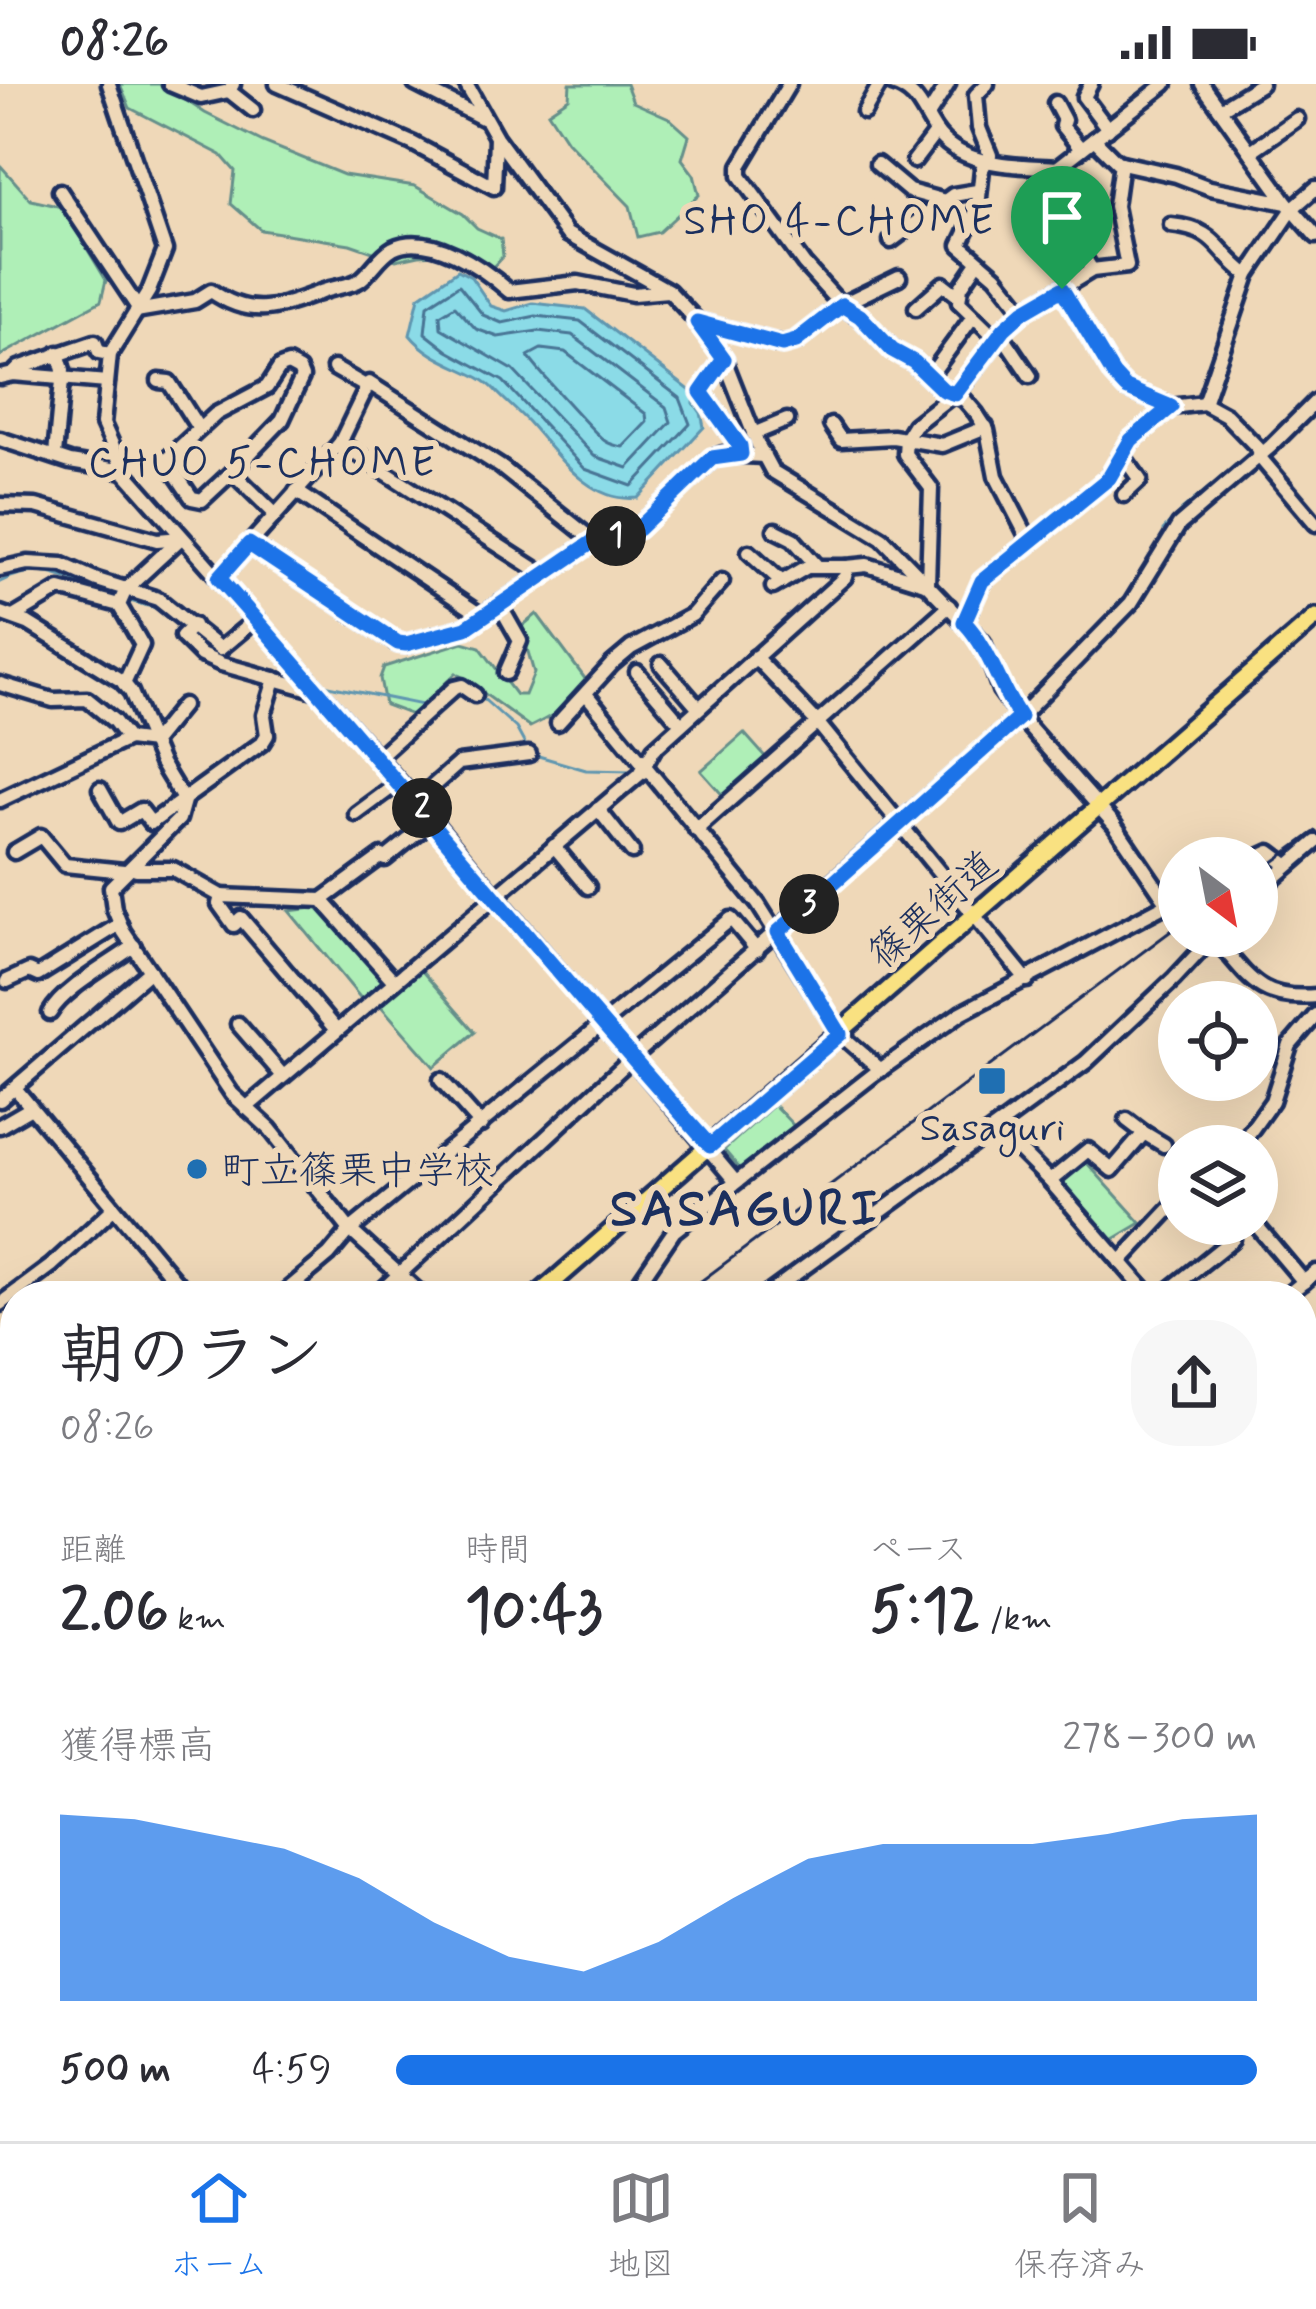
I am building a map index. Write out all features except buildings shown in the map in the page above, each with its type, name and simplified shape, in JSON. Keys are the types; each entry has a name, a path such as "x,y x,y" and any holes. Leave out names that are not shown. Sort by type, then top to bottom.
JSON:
{"main road":[{"name":"篠栗街道","path":"559,1281 1316,617"}],"street":[{"path":"109,84 165,250 162,264 110,354 103,424 124,471 416,801 735,1180"},
{"path":"170,84 201,97 231,87 253,110"},
{"path":"277,84 412,142 494,187 496,137"},
{"path":"416,84 485,120"},
{"path":"466,84 496,137 567,234 669,291 697,322 724,359 753,434 783,480 882,538 983,642 1000,690 1158,881"},
{"path":"789,84 740,166 740,176 804,264 842,305 943,390 964,400 986,427 996,476 1029,540"},
{"path":"864,112 880,84"},
{"path":"892,84 915,96 952,147 987,161 1057,168 1165,84"},
{"path":"929,115 948,84"},
{"path":"987,84 976,95 979,128 990,155 977,191 978,207 960,245 996,276 1024,311"},
{"path":"1091,84 1084,97 1108,129"},
{"path":"1202,84 1295,215 1316,236"},
{"path":"1220,109 1261,84"},
{"path":"1055,103 1064,120 1062,126 1081,149"},
{"path":"1251,152 1297,119"},
{"path":"914,161 936,131"},
{"path":"1094,140 1121,164 1290,205"},
{"path":"878,164 909,191 945,201"},
{"path":"928,584 931,488 905,454 906,438 930,410 955,394 998,336 1024,311 1091,270 1127,266 1115,206 1121,164"},
{"path":"1204,403 1248,275 1290,205 1316,188"},
{"path":"60,190 137,310"},
{"path":"891,241 962,191 977,191"},
{"path":"1171,225 1204,231 1248,275"},
{"path":"137,310 195,301 211,291 254,308 278,310 360,279 390,250 415,243 483,269 509,291 578,283 633,294 669,291"},
{"path":"1076,244 1091,270"},
{"path":"957,295 978,262"},
{"path":"697,322 782,345 796,341 842,305 899,277"},
{"path":"916,308 943,284 972,318 1005,339 1030,376"},
{"path":"1062,289 1126,388 1171,407 1204,403 1226,415 1316,524"},
{"path":"929,377 972,318"},
{"path":"6,376 95,342 99,352 110,354"},
{"path":"55,455 62,378 58,353"},
{"path":"724,359 701,392 741,454"},
{"path":"288,364 299,370 302,377 282,419 232,472 202,500 192,498 166,460 216,414 266,387 280,367 288,364"},
{"path":"334,368 368,387"},
{"path":"6,376 107,382"},
{"path":"159,381 169,382 199,429"},
{"path":"219,578 340,443 369,383 501,467 594,541"},
{"path":"393,1281 634,1056 1020,717 1131,603 1179,525 1316,401"},
{"path":"964,622 982,581 1109,478 1131,440 1171,407"},
{"path":"753,434 787,420"},
{"path":"831,425 841,440 851,442 906,438 942,445 986,427"},
{"path":"0,439 70,463 124,471"},
{"path":"340,443 543,574"},
{"path":"249,544 406,644 466,628 594,541 638,529 712,458 764,456"},
{"path":"1123,456 1140,480 1124,495"},
{"path":"232,472 274,514"},
{"path":"296,491 482,616"},
{"path":"0,505 36,506 157,540 182,538"},
{"path":"775,530 793,539 816,565 840,570 867,565 928,584"},
{"path":"119,605 126,589 182,538"},
{"path":"749,551 778,585 816,565"},
{"path":"0,569 28,563 63,565 158,599 201,656 318,691"},
{"path":"246,1108 598,809 643,767 654,748 845,577 847,567"},
{"path":"558,723 612,664 692,614 722,581"},
{"path":"15,616 60,589 119,605 142,645 124,685"},
{"path":"499,604 520,641 506,673"},
{"path":"696,830 949,605"},
{"path":"0,614 15,616 124,685 184,801 179,819 111,887 120,924 232,1094 270,1130 350,1230 407,1281"},
{"path":"183,630 220,649 256,620"},
{"path":"755,657 817,722 1027,980"},
{"path":"661,664 700,708"},
{"path":"637,672 681,724"},
{"path":"100,789 118,823 141,810 151,823 262,743 267,735 267,700 275,679"},
{"path":"0,684 53,700 87,699 128,739"},
{"path":"377,758 454,688 462,686 475,695"},
{"path":"586,694 778,932 840,1034 881,1070"},
{"path":"153,742 183,705"},
{"path":"0,800 128,739 153,742"},
{"path":"416,801 460,764 529,754"},
{"path":"356,814 398,783"},
{"path":"598,809 632,852"},
{"path":"14,852 41,836 64,865 173,869 221,896 322,900 432,821"},
{"path":"1278,872 1316,842"},
{"path":"554,846 588,887"},
{"path":"1278,858 1286,864"},
{"path":"221,896 219,904 234,925 241,919 336,1030"},
{"path":"322,900 393,980"},
{"path":"640,1281 674,1231 881,1070 962,1012 1158,910"},
{"path":"298,1281 350,1230 731,919 757,950"},
{"path":"8,981 29,971 38,975 120,924"},
{"path":"50,1013 72,988 134,946"},
{"path":"786,1281 1086,1062 1194,957"},
{"path":"1232,957 1262,989 1279,998 1316,996"},
{"path":"0,1100 150,971"},
{"path":"1255,1125 1272,1101 1290,1046 1316,1015"},
{"path":"238,1024 283,1076"},
{"path":"441,1080 481,1125"},
{"path":"15,1088 175,1281"},
{"path":"0,1126 31,1108"},
{"path":"1127,1120 1158,1141"},
{"path":"998,1129 1137,1281"},
{"path":"1050,1181 1088,1150 1112,1170 1144,1133"},
{"path":"34,1281 114,1208"},
{"path":"1120,1262 1158,1221"},
{"path":"1181,1281 1226,1245"},
{"path":"1273,1245 1303,1281"}],"green space":[{"path":"120,84 161,84 263,142 344,175 415,186 501,239 503,256 491,269 468,252 396,260 350,244 261,230 231,204 235,171 221,155 130,108"},
{"path":"570,84 626,84 633,102 669,118 689,136 682,159 694,175 699,195 659,232 638,237 630,206 567,141 548,112 569,98"},
{"path":"0,165 31,200 62,207 106,280 101,301 0,356"},
{"path":"537,614 586,680 555,713 530,727 456,673 412,715 385,705 380,678 384,667 463,642 480,647 516,695 525,695 534,673 521,627"},
{"path":"744,733 769,761 726,799 701,771"},
{"path":"321,907 386,982 363,1001 289,911"},
{"path":"421,970 475,1032 434,1067 380,1005"},
{"path":"774,1105 795,1127 741,1170 724,1150"},
{"path":"1087,1163 1141,1223 1109,1242 1056,1183"}],"water":[{"path":"458,270 471,277 491,306 506,311 533,303 585,309 696,395 694,403 704,427 638,498 620,498 589,485 487,383 431,353 410,335 419,297"}],"waterway":[{"path":"1259,446 1316,391"},
{"path":"1163,530 1252,452"},
{"path":"0,582 16,575 45,573 117,597"},
{"path":"126,600 163,610"},
{"path":"193,636 229,659 298,680"},
{"path":"319,684 422,705 446,687"},
{"path":"479,695 516,728 528,750"},
{"path":"535,755 586,770 632,771 636,767"},
{"path":"646,778 690,830"}],"railway":[{"path":"1278,859 1316,831"},
{"path":"701,1281 1158,941"}],"place":[{"name":"Sasaguri","path":"992,1081"},
{"name":"町立篠栗中学校","path":"197,1169"}],"district":[{"name":"SHO 4-CHOME","path":"840,219"},
{"name":"CHUO 5-CHOME","path":"263,461"},
{"name":"SASAGURI","path":"745,1207"}],"route":[{"path":"1062,289 1113,374 1126,388 1171,407 1131,440 1109,478 982,581 964,622 983,642 1000,690 1020,717 778,932 840,1034 710,1146 219,578 249,544 398,643 466,628 594,541 638,529 712,458 741,454 740,446 702,397 702,386 724,359 697,322 782,345 796,341 842,305 860,316 892,350 955,394 1004,329 1062,289"}]}
